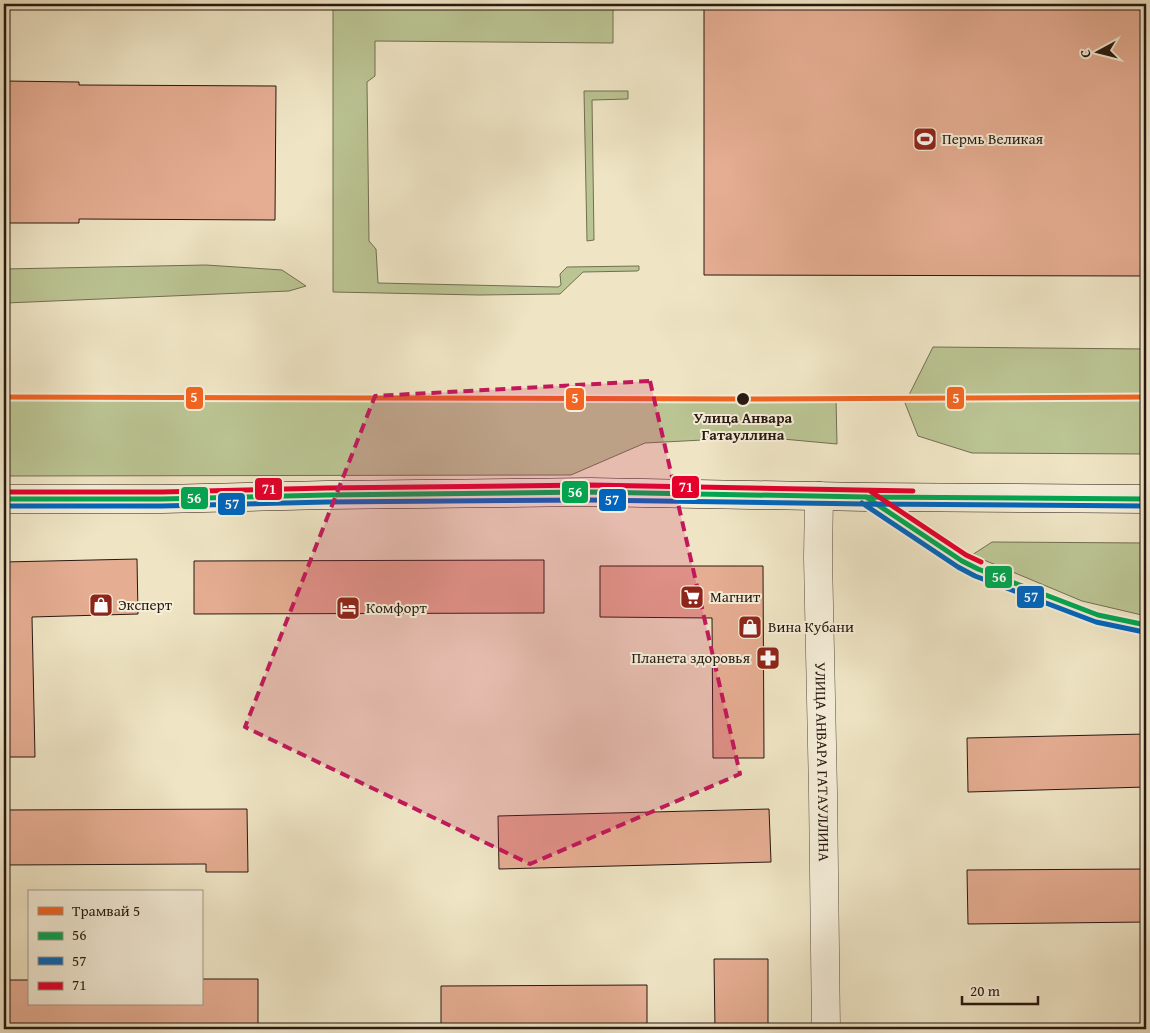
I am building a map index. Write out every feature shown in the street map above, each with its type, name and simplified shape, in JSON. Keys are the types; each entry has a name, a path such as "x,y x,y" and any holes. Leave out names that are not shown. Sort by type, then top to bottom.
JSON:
{"main road":[{"path":"4,500 590,492 1146,499"},
{"name":"УЛИЦА АНВАРА ГАТАУЛЛИНА","path":"819,496 818,558 826,1029"}],"highlighted area":[{"path":"650,381 740,774 530,864 245,727 375,396"}],"green space":[{"path":"333,4 613,4 613,43 375,41 375,76 367,82 369,241 376,249 378,283 558,287 561,285 560,274 567,267 639,266 639,270 583,272 560,294 479,295 333,292"},
{"path":"584,91 628,91 628,99 592,100 594,240 587,241"},
{"path":"206,265 282,270 306,286 289,291 6,303 4,300 4,269"},
{"path":"933,347 1146,349 1146,454 972,453 918,436 905,403"},
{"path":"836,398 837,444 761,437 645,443 571,475 4,476 4,400"},
{"path":"992,542 1146,543 1146,616 1082,601 972,555"}],"building":[{"name":"Пермь Великая","path":"704,4 1146,4 1146,276 704,275"},
{"path":"4,81 79,82 79,85 276,86 275,220 79,219 79,223 4,223"},
{"path":"137,559 138,614 32,617 35,757 4,757 4,562"},
{"path":"544,560 544,613 194,614 194,561"},
{"path":"600,566 763,566 764,758 713,758 712,618 600,617"},
{"path":"1146,734 1146,787 968,792 967,738"},
{"path":"247,809 248,872 206,872 206,864 4,865 4,810"},
{"path":"769,809 771,862 499,869 498,816"},
{"path":"1146,869 1146,922 968,924 967,870"},
{"path":"714,959 768,959 768,1029 715,1029"},
{"path":"202,979 258,979 258,1029 4,1029 4,980 28,980 28,1006 202,1006"},
{"path":"647,985 647,1029 441,1029 441,986"}],"tram line":[{"name":"5","path":"4,397 743,399 1146,397"}],"transit line":[{"name":"71","path":"4,492 162,492 590,485 913,491"},
{"name":"71","path":"870,491 966,555 981,562"},
{"name":"56","path":"4,499 162,499 590,492 866,497 1146,499"},
{"name":"56","path":"866,497 962,561 978,569 1098,615 1146,625"},
{"name":"57","path":"4,506 162,506 327,502 590,500 1146,506"},
{"name":"57","path":"862,503 958,567 975,576 1096,622 1144,632"}],"place":[{"name":"Пермь Великая","path":"925,139"},
{"name":"Улица Анвара Гатауллина","path":"743,399"},
{"name":"Магнит","path":"692,597"},
{"name":"Эксперт","path":"101,605"},
{"name":"Комфорт","path":"348,608"},
{"name":"Вина Кубани","path":"750,627"},
{"name":"Планета здоровья","path":"768,658"}]}
